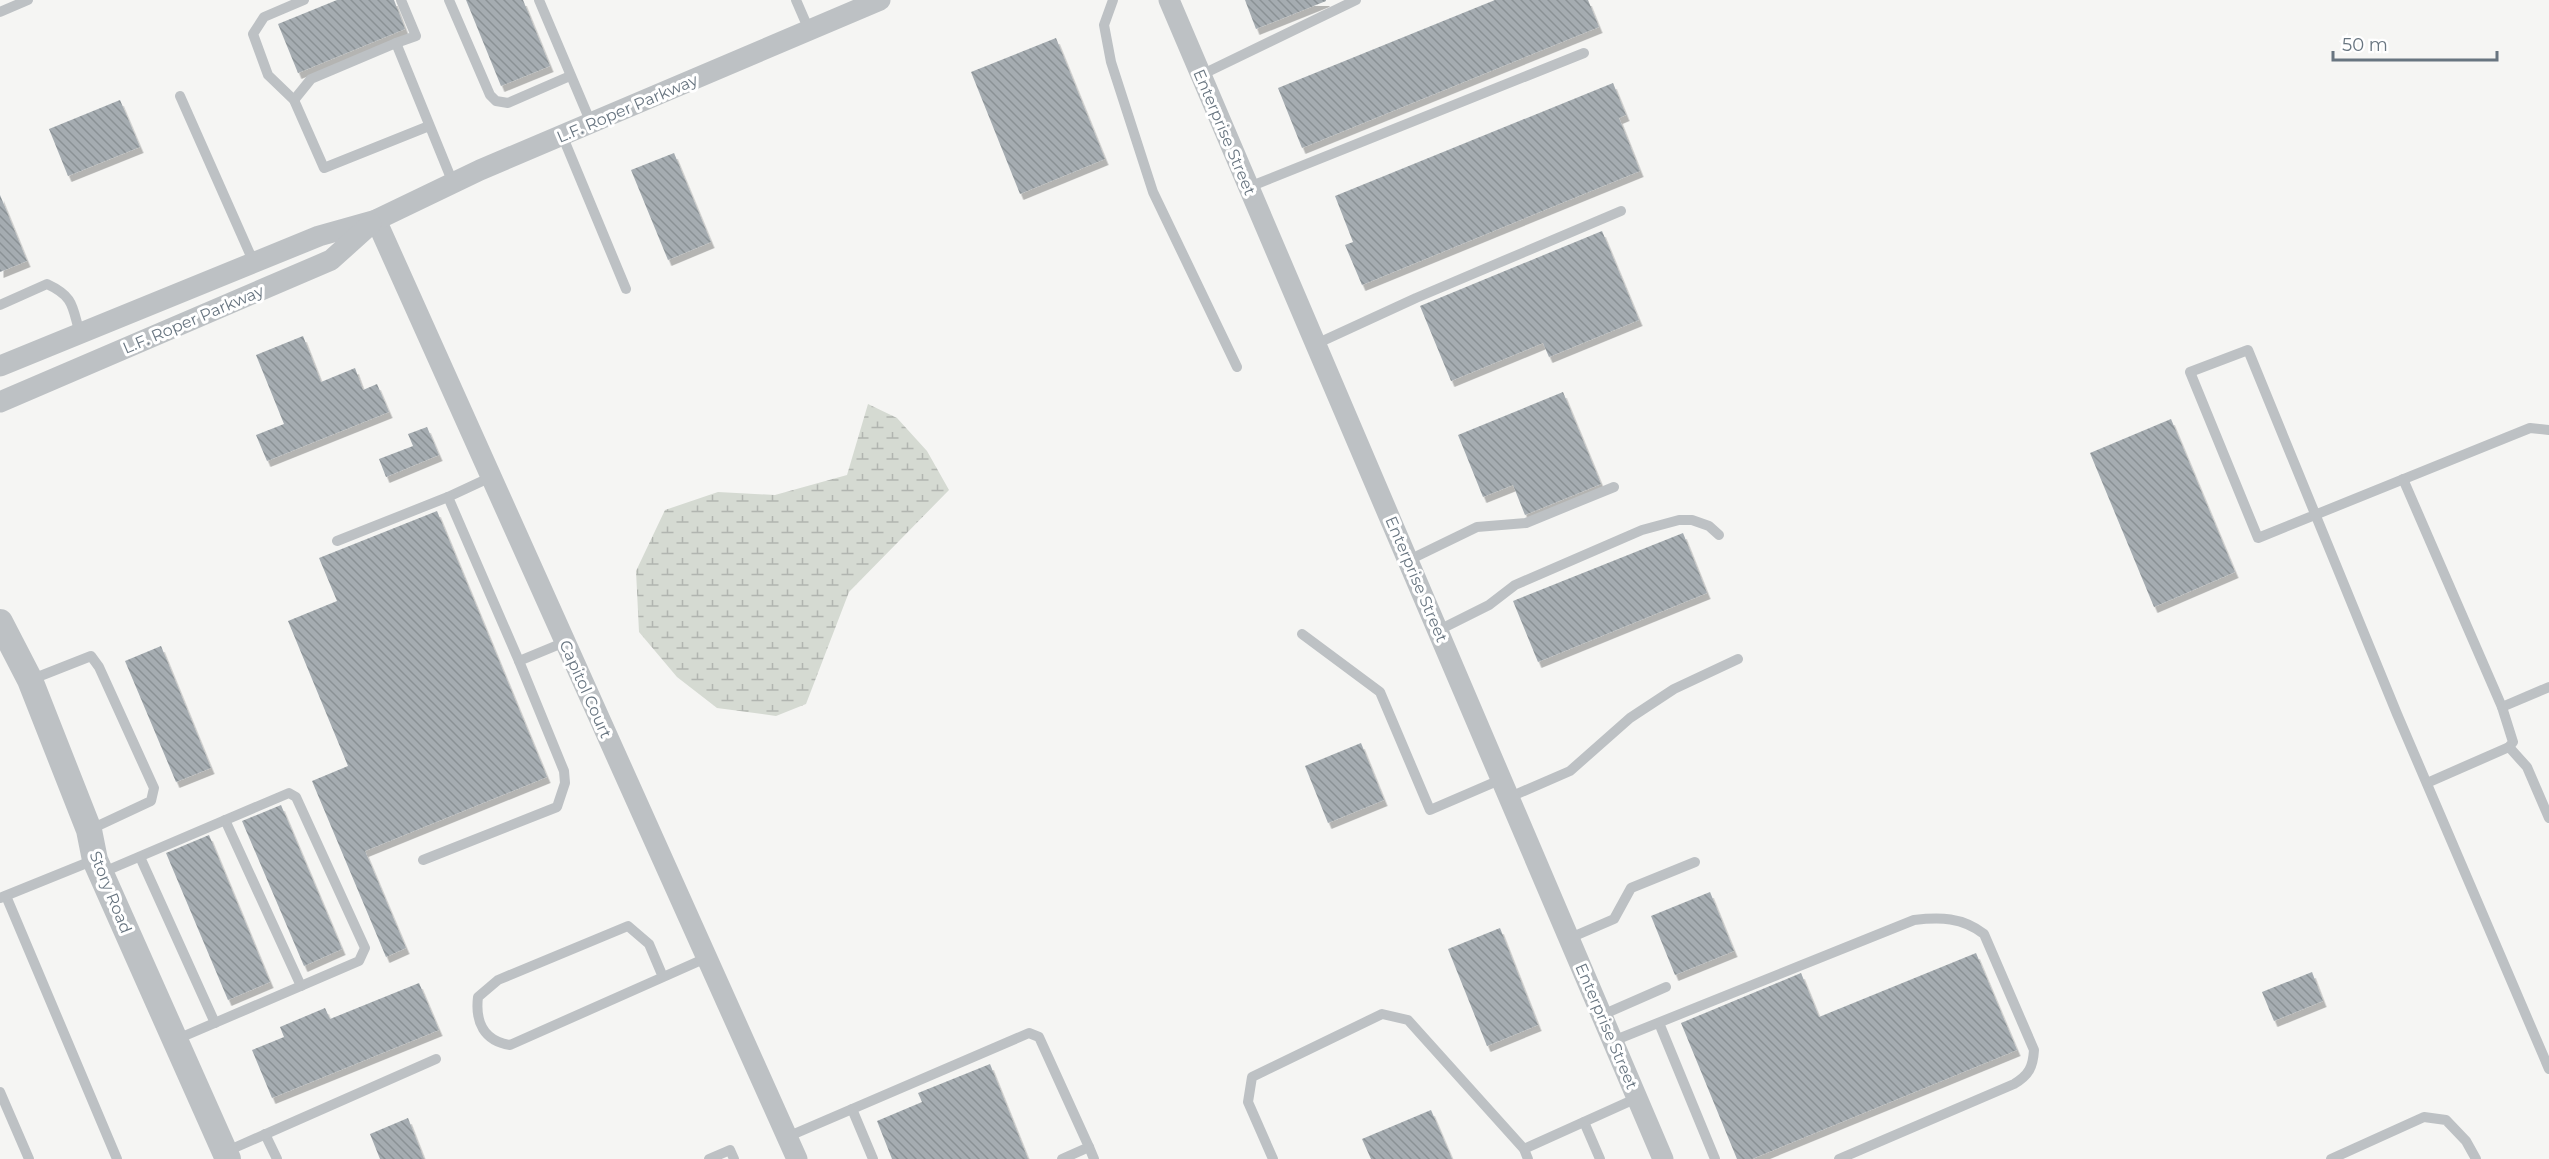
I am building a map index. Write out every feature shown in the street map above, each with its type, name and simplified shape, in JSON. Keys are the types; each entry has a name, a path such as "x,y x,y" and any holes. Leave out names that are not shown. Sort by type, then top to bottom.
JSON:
{"street":[{"name":"L.F. Roper Parkway","path":"0,366 319,236 376,220 562,135 880,0"},
{"name":"Enterprise Street","path":"1168,0 1663,1159"},
{"name":"L.F. Roper Parkway","path":"0,402 331,260 376,220"},
{"name":"Capitol Court","path":"376,220 796,1159"},
{"name":"Story Road","path":"0,622 30,680 89,830 98,867 226,1155"}],"lane":[{"path":"0,12 28,0"},
{"path":"304,0 264,17 253,34 268,75 294,100 324,168 429,126"},
{"path":"294,100 311,79 416,36 401,0"},
{"path":"449,0 490,95 496,101 508,104 570,76"},
{"path":"539,0 591,123"},
{"path":"796,0 809,30"},
{"path":"1113,0 1104,25 1111,62 1153,192 1237,367"},
{"path":"1201,75 1356,0"},
{"path":"396,43 453,183"},
{"path":"1249,187 1584,53"},
{"path":"180,96 254,263"},
{"path":"562,135 626,289"},
{"path":"1316,344 1416,298 1621,211"},
{"path":"0,305 47,284 64,292 72,305 80,334"},
{"path":"2549,430 2530,428 2315,515 2258,537 2190,372 2248,350 2315,515 2427,783 2549,1069"},
{"path":"337,541 448,497 491,477"},
{"path":"2403,479 2502,707 2513,742 2509,747 2427,783"},
{"path":"1409,560 1477,527 1526,523 1614,487"},
{"path":"423,860 557,807 565,783 564,771 519,661 448,497"},
{"path":"1439,630 1489,605 1515,585 1642,530 1679,520 1692,520 1709,526 1719,535"},
{"path":"1302,634 1380,692 1430,810 1570,771 1630,718 1674,688 1738,659"},
{"path":"519,661 565,642"},
{"path":"30,680 91,656 99,667 154,788 151,801 89,830"},
{"path":"2502,707 2549,687"},
{"path":"2509,747 2527,767 2549,818"},
{"path":"117,1159 3,897 98,867 140,857 289,793 296,797 365,948 359,961 175,1040"},
{"path":"225,820 301,986"},
{"path":"140,857 215,1023"},
{"path":"1570,938 1614,919 1631,888 1695,862"},
{"path":"1613,1041 1914,920 1953,919 1971,924 1984,934 1989,944 2034,1050 2034,1064 2026,1077 2014,1084 1839,1159"},
{"path":"663,977 649,944 628,926 616,929 498,981 478,997 477,1007 484,1032 496,1043 510,1045 706,958"},
{"path":"1602,1015 1666,987"},
{"path":"1273,1159 1248,1102 1252,1077 1382,1014 1408,1020 1526,1154 1584,1122 1638,1098"},
{"path":"1659,1023 1715,1159"},
{"path":"787,1137 1029,1033 1039,1037 1094,1159"},
{"path":"226,1155 265,1134 436,1059"},
{"path":"0,1092 29,1159"},
{"path":"852,1109 873,1159"},
{"path":"2331,1159 2424,1117 2445,1120 2466,1141 2476,1159"},
{"path":"1584,1122 1600,1159"},
{"path":"265,1134 277,1159"},
{"path":"1062,1159 1089,1148"},
{"path":"709,1159 730,1150 734,1159"}],"green space":[{"path":"868,404 897,418 927,451 949,490 849,592 806,704 776,716 717,708 677,677 639,632 636,571 665,510 718,492 775,495 847,475"}],"building":[{"path":"337,0 394,0 405,29 298,73 278,24"},
{"path":"466,0 523,0 550,66 501,86"},
{"path":"1245,0 1326,0 1326,1 1256,29"},
{"path":"1495,0 1588,0 1599,27 1302,148 1278,88"},
{"path":"1056,38 1105,159 1020,194 971,72"},
{"path":"1613,83 1626,115 1619,118 1640,171 1362,285 1345,245 1353,242 1335,196"},
{"path":"120,100 140,147 68,176 49,129"},
{"path":"674,153 711,242 668,260 631,170"},
{"path":"0,195 27,261 0,272"},
{"path":"1602,231 1639,320 1549,357 1543,343 1451,381 1420,306"},
{"path":"303,336 321,382 355,368 363,390 377,384 389,412 267,461 256,435 284,424 256,355"},
{"path":"1563,392 1601,484 1525,515 1513,485 1483,497 1458,435"},
{"path":"2171,419 2235,572 2154,607 2090,453"},
{"path":"427,427 439,455 386,477 379,459 413,446 408,434"},
{"path":"437,511 547,777 365,851 406,948 386,957 312,781 348,766 288,621 337,601 319,558"},
{"path":"1683,533 1707,593 1538,662 1513,601"},
{"path":"161,646 211,768 176,782 125,661"},
{"path":"1361,743 1384,800 1328,823 1305,766"},
{"path":"281,805 342,949 304,966 242,821"},
{"path":"209,835 270,982 228,1000 166,853"},
{"path":"1710,892 1734,951 1675,975 1651,916"},
{"path":"1500,928 1538,1025 1487,1046 1448,949"},
{"path":"1976,953 2017,1050 1752,1159 1737,1159 1681,1023 1801,973 1819,1017"},
{"path":"2312,972 2323,1001 2274,1021 2262,992"},
{"path":"419,983 439,1030 272,1098 252,1050 284,1037 280,1027 325,1008 330,1019"},
{"path":"990,1064 1028,1159 892,1159 877,1121 922,1102 918,1093"},
{"path":"1431,1110 1452,1159 1371,1159 1362,1139"},
{"path":"408,1118 424,1159 380,1159 370,1134"}]}
